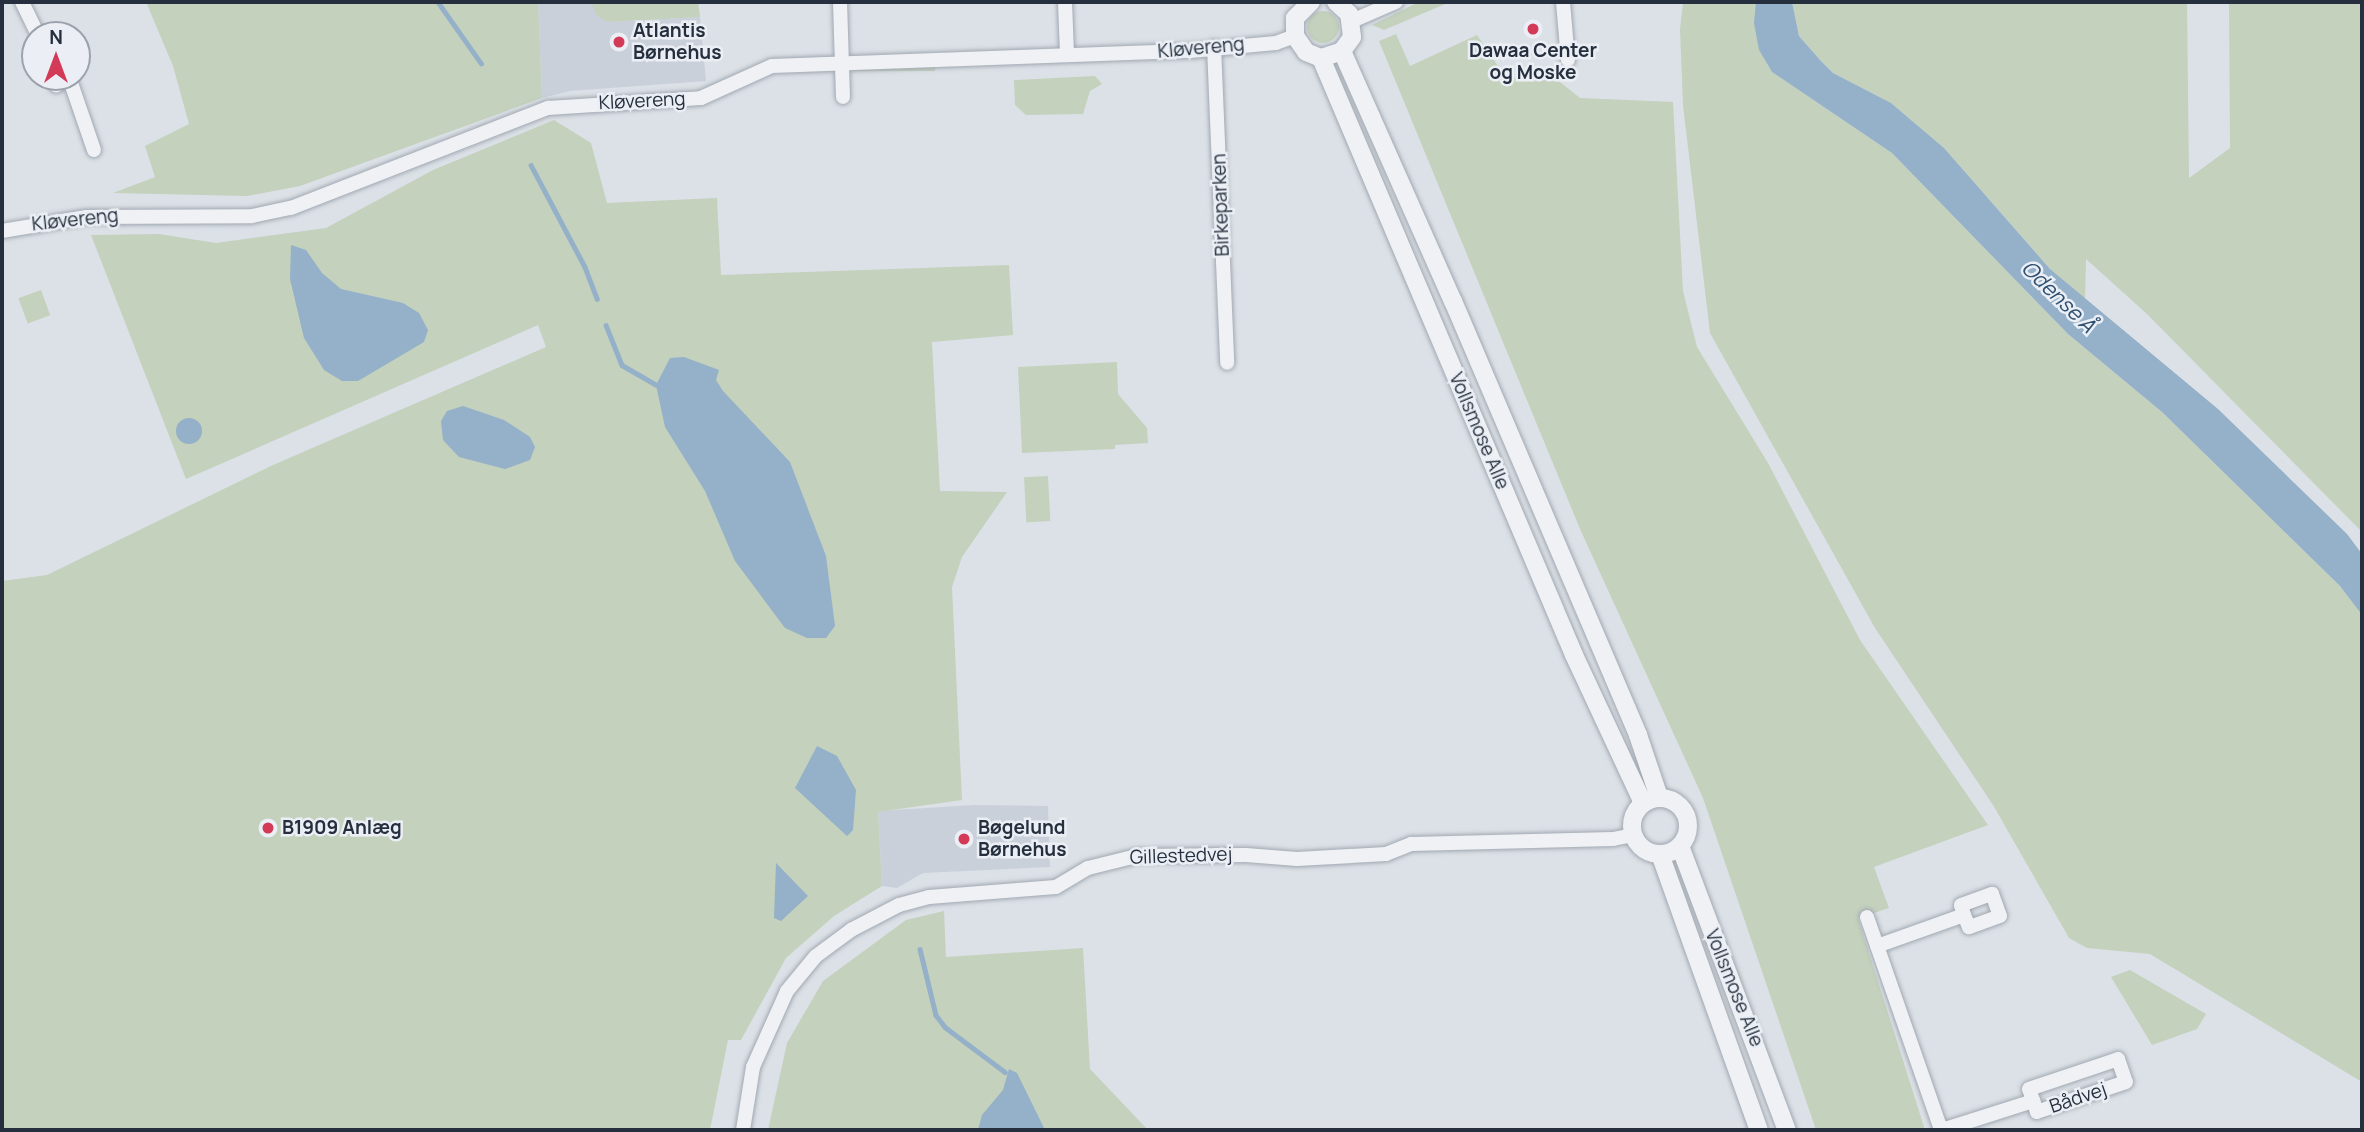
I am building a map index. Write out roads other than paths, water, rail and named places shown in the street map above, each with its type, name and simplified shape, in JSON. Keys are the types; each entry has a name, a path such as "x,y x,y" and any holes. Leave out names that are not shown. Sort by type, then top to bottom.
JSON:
{"street":[{"path":"22,2 31,21"},
{"path":"840,2 843,97"},
{"path":"1065,2 1067,55"},
{"path":"1308,2 1295,18 1295,36 1306,52 1321,58 1342,51 1352,37 1352,21 1336,2"},
{"path":"1352,21 1396,2"},
{"path":"1563,2 1568,60"},
{"name":"Kløvereng","path":"2,231 87,217 252,216 278,211 332,195 548,108 689,100 712,94 759,69 1214,47 1276,43 1295,36"},
{"name":"Birkeparken","path":"1214,47 1227,363"},
{"name":"Vollsmose Alle","path":"1342,51 1459,313 1638,735 1651,800"},
{"name":"Vollsmose Alle","path":"1321,58 1574,654 1651,800"},
{"path":"74,91 94,150"},
{"path":"1651,800 1676,802 1688,818 1686,838 1680,846 1660,854 1639,845 1633,835 1633,817 1651,800"},
{"name":"Gillestedvej","path":"743,1130 754,1067 787,991 816,956 851,930 899,905 938,896 1056,887 1088,868 1137,856 1246,855 1297,859 1386,854 1410,845 1633,835"},
{"name":"Vollsmose Alle","path":"1680,846 1787,1130"},
{"name":"Vollsmose Alle","path":"1660,854 1759,1130"},
{"path":"1877,946 1964,915"},
{"name":"Bådvej","path":"1867,917 1941,1130 2033,1101"},
{"name":"Bådvej","path":"2118,1059 2126,1082 2037,1112 2033,1101 2029,1089 2118,1059"}],"water":[{"name":"Odense Å","path":"1756,2 1792,2 1799,36 1833,73 1891,103 1944,148 2050,269 2218,409 2347,534 2362,554 2362,615 2340,586 2162,412 2068,334 1892,153 1772,72 1759,50 1754,23"},
{"path":"291,245 306,250 322,273 341,289 403,303 419,313 428,330 424,342 358,381 342,381 324,370 304,338 290,279"},
{"path":"684,357 719,370 716,380 723,391 790,462 826,556 835,626 826,638 807,638 785,628 735,561 705,491 665,427 656,385 670,358"},
{"path":"463,406 504,420 530,437 535,447 530,460 505,469 459,457 443,440 441,421 447,411"},
{"path":"189,418 198,422 202,431 198,440 189,444 180,440 176,431 180,422"},
{"path":"817,746 837,756 856,790 853,830 847,836 795,788"},
{"path":"776,863 808,896 781,921 774,918"},
{"path":"1009,1069 1017,1073 1045,1130 978,1130 982,1115 1003,1090"}],"waterway":[{"path":"438,2 481,63"},
{"path":"531,165 585,267 597,299"},
{"path":"606,325 622,365 656,385"},
{"path":"920,949 936,1015 945,1027 1005,1072"}],"place":[{"name":"Dawaa Center og Moske","path":"1533,29"},
{"name":"Atlantis Børnehus","path":"619,42"},
{"name":"B1909 Anlæg","path":"268,828"},
{"name":"Bøgelund Børnehus","path":"964,839"}]}
